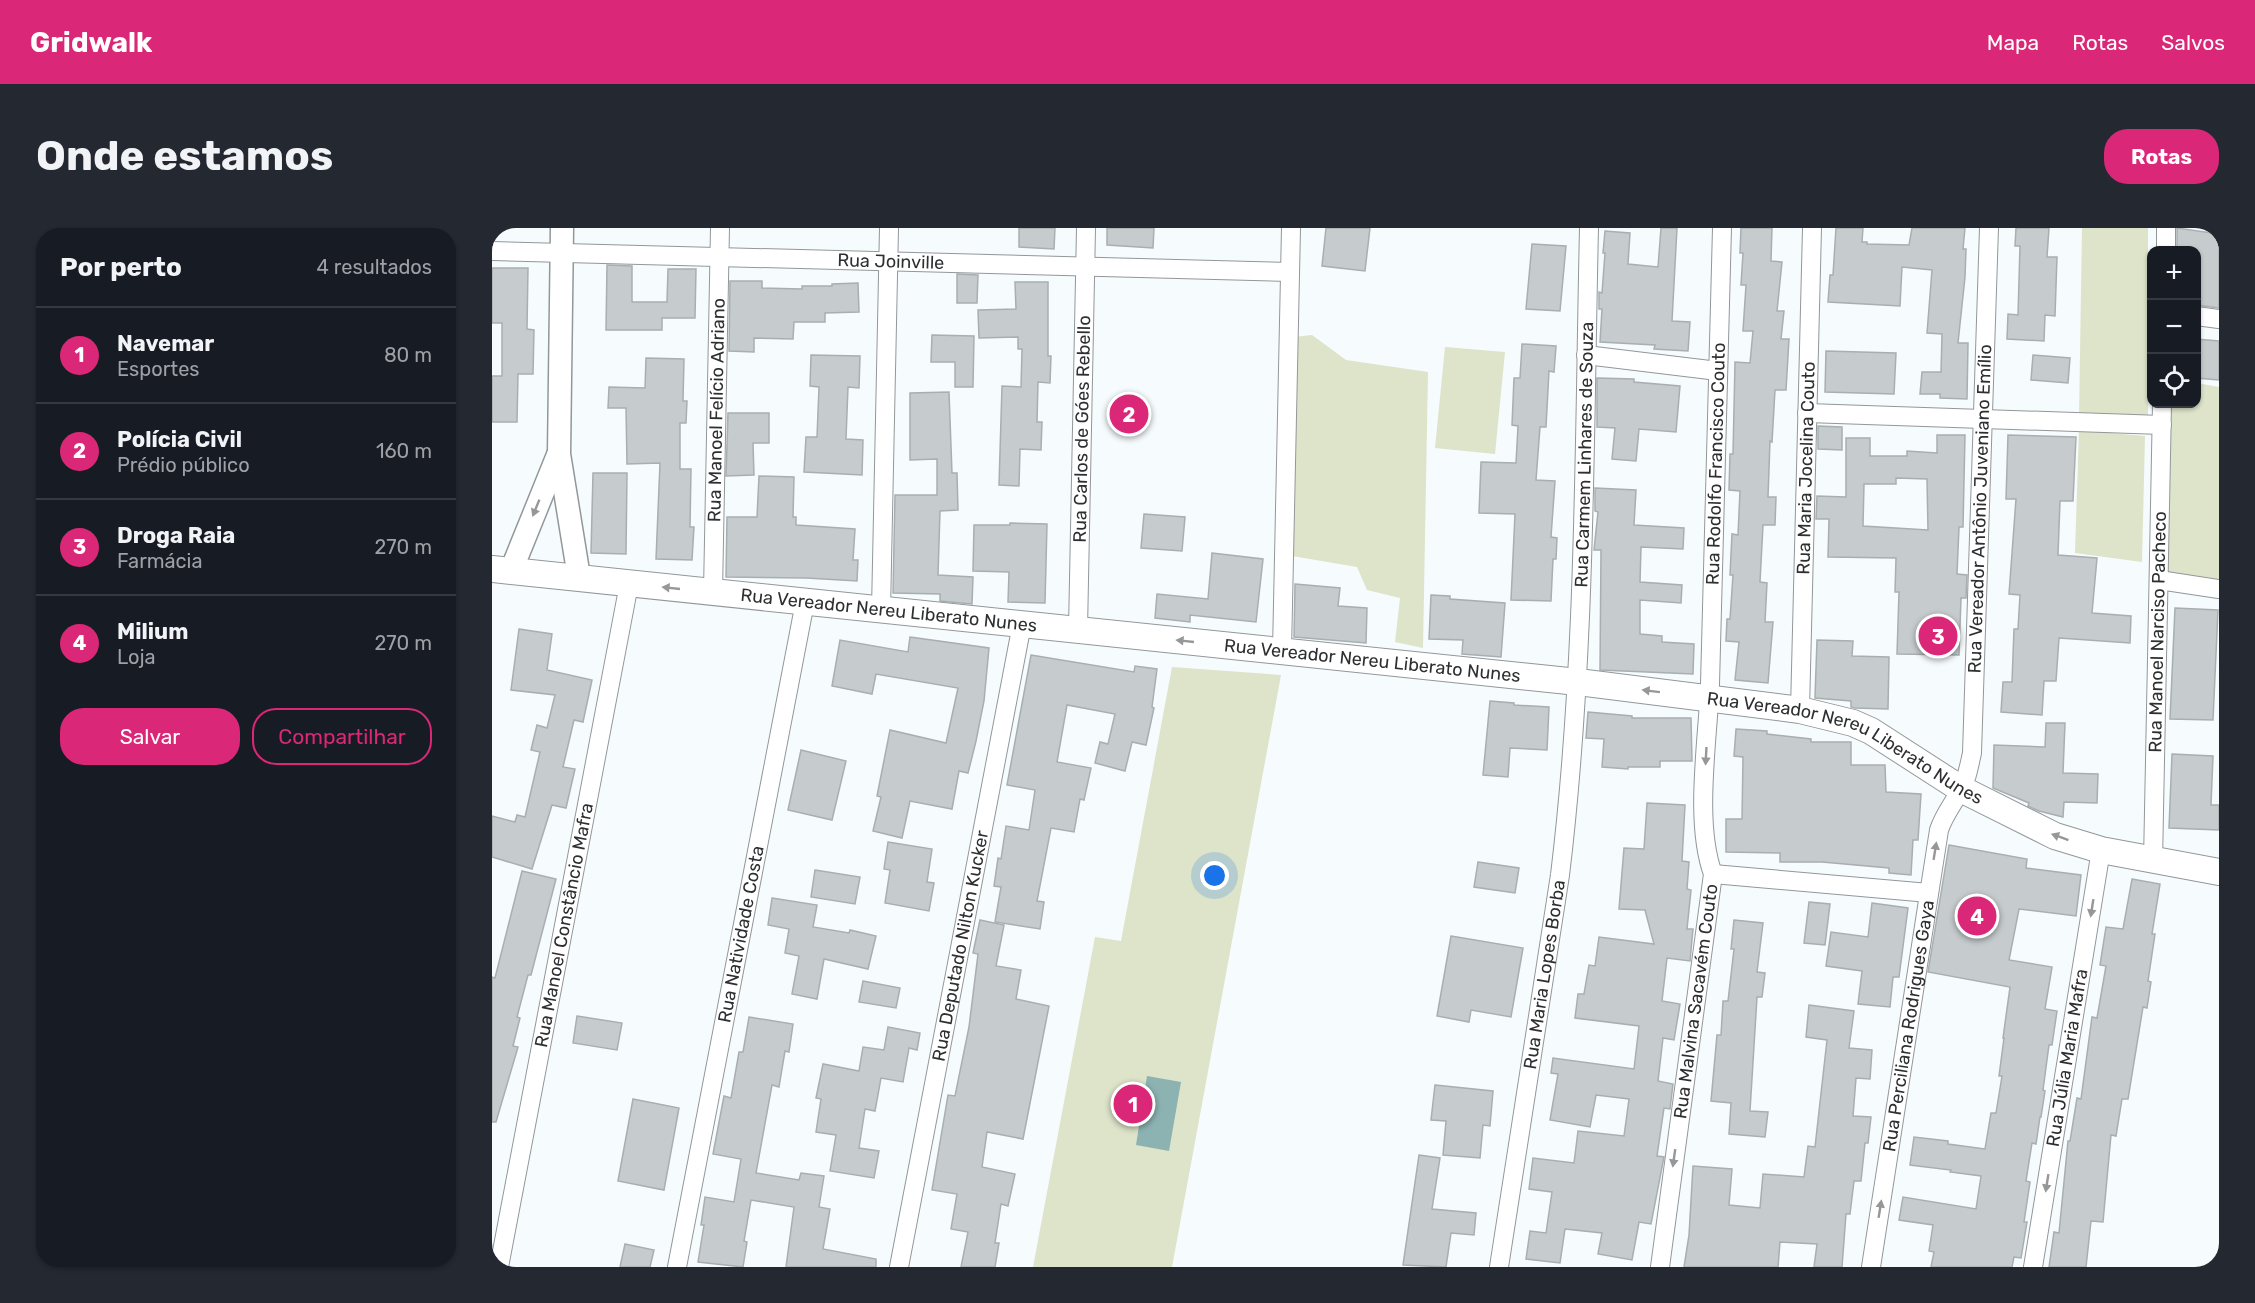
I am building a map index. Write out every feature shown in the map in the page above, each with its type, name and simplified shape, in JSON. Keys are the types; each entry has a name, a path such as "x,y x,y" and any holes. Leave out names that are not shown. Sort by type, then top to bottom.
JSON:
{"main road":[{"name":"Rua Vereador Nereu Liberato Nunes","path":"501,570 1578,682 1800,710 1853,723 1871,731 1961,789 2055,836 2153,862 2219,872"}],"street":[{"path":"562,228 558,454 579,577"},
{"name":"Rua Manoel Felício Adriano","path":"713,592 720,228"},
{"path":"881,610 889,228"},
{"name":"Rua Carlos de Góes Rebello","path":"1078,630 1086,228"},
{"path":"1282,651 1291,228"},
{"name":"Rua Carmem Linhares de Souza","path":"1578,682 1590,228"},
{"name":"Rua Rodolfo Francisco Couto","path":"1709,698 1722,228"},
{"name":"Rua Maria Jocelina Couto","path":"1800,710 1812,228"},
{"name":"Rua Vereador Antônio Juveniano Emílio","path":"1961,789 1969,770 1972,753 1989,228"},
{"path":"2166,228 2166,246"},
{"name":"Rua Joinville","path":"492,251 1290,272"},
{"path":"2201,317 2219,319"},
{"path":"1586,355 1718,371"},
{"name":"Rua Manoel Narciso Pacheco","path":"2153,862 2162,408"},
{"path":"1808,413 2162,425"},
{"path":"501,570 558,454"},
{"path":"2159,580 2219,589"},
{"name":"Rua Manoel Constâncio Mafra","path":"499,1267 629,584"},
{"name":"Rua Natividade Costa","path":"677,1267 805,602"},
{"name":"Rua Deputado Nilton Kucker","path":"899,1267 1022,624"},
{"name":"Rua Maria Lopes Borba","path":"1499,1267 1560,875 1568,810 1578,682"},
{"name":"Rua Malvina Sacavém Couto","path":"1660,1267 1713,874 1706,857 1704,841 1709,698"},
{"name":"Rua Perciliana Rodrigues Gaya","path":"1871,1267 1939,830 1943,818 1961,789"},
{"name":"Rua Júlia Maria Mafra","path":"2033,1267 2101,850"},
{"path":"1713,874 1929,893"}],"green space":[{"path":"2082,228 2148,228 2148,419 2079,418"},
{"path":"1312,335 1346,360 1428,372 1423,648 1395,642 1400,598 1367,590 1357,567 1292,556 1294,337"},
{"path":"1445,347 1505,352 1495,454 1435,448"},
{"path":"2201,384 2219,387 2219,583 2163,576 2167,408 2201,408"},
{"path":"2079,430 2145,436 2142,562 2075,553"},
{"path":"1172,667 1281,675 1172,1267 1033,1267 1095,937 1121,941"}],"water":[{"path":"1147,1076 1181,1082 1169,1151 1136,1145"}],"building":[{"path":"1019,228 1055,228 1054,249 1019,247"},
{"path":"1107,228 1154,228 1153,248 1107,245"},
{"path":"1326,228 1370,228 1365,271 1322,266"},
{"path":"1661,228 1677,228 1672,321 1690,322 1688,351 1654,349 1655,345 1600,342 1602,309 1599,309 1599,292 1602,293 1605,231 1630,233 1628,264 1658,267"},
{"path":"1741,228 1772,228 1771,261 1782,262 1777,311 1784,311 1781,339 1789,339 1786,390 1775,390 1772,442 1770,441 1768,497 1776,497 1775,525 1763,525 1760,582 1767,583 1765,622 1773,622 1768,683 1735,680 1739,642 1726,641 1733,575 1730,575 1732,534 1738,535 1740,491 1729,490 1730,454 1733,454 1735,362 1750,363 1753,331 1743,331 1746,285 1741,285 1743,253 1740,253"},
{"path":"1836,228 1863,228 1862,242 1867,242 1867,244 1909,245 1912,228 1965,228 1963,249 1966,249 1965,277 1958,343 1968,343 1967,399 1940,398 1940,394 1920,394 1922,372 1941,372 1942,334 1927,333 1932,270 1902,267 1900,306 1828,302 1830,275 1833,275"},
{"path":"2016,228 2049,228 2047,257 2057,257 2055,316 2045,315 2044,341 2007,339 2008,314 2018,315 2020,246 2015,246"},
{"path":"2177,228 2219,234 2219,308 2201,306 2201,246 2177,246"},
{"path":"1532,244 1566,246 1560,311 1526,309"},
{"path":"607,265 632,266 632,302 667,302 668,269 696,269 695,318 662,318 662,330 606,330"},
{"path":"492,268 528,268 527,329 534,330 533,374 518,374 517,422 492,422 492,376 502,376 502,323 492,323"},
{"path":"957,274 978,275 977,303 957,303"},
{"path":"730,281 762,281 762,288 802,289 802,286 858,283 859,312 825,313 825,322 794,322 793,339 754,338 754,352 729,351"},
{"path":"1015,282 1048,282 1048,356 1051,356 1050,383 1038,382 1037,422 1042,422 1041,450 1020,449 1019,486 999,485 1002,386 1021,387 1022,349 1018,349 1018,337 979,338 978,310 1016,309"},
{"path":"932,335 974,336 973,387 955,387 955,362 931,362"},
{"path":"2201,339 2219,341 2219,380 2201,378"},
{"path":"1522,344 1556,346 1554,372 1549,371 1546,427 1540,427 1536,480 1555,481 1551,537 1557,538 1556,559 1553,559 1551,601 1511,600 1515,514 1479,513 1481,462 1516,463 1518,426 1512,425 1514,378 1520,378"},
{"path":"1826,351 1896,353 1894,394 1825,392"},
{"path":"811,355 860,356 859,388 848,387 846,439 863,440 862,475 804,472 806,437 817,437 819,387 810,386"},
{"path":"2033,355 2070,358 2068,383 2031,380"},
{"path":"646,358 684,359 683,401 687,401 686,423 680,423 680,469 691,469 690,527 694,527 692,560 656,559 660,463 627,464 626,408 608,408 609,387 645,388"},
{"path":"1597,378 1634,379 1634,382 1680,386 1676,432 1639,429 1636,461 1612,459 1615,428 1597,427"},
{"path":"949,392 952,473 957,473 958,510 940,511 938,575 973,577 972,604 940,601 940,594 893,593 895,495 937,495 937,459 910,460 910,393"},
{"path":"728,413 769,413 769,443 753,443 754,475 726,476"},
{"path":"1818,426 1842,427 1842,450 1818,449"},
{"path":"1937,435 1965,435 1963,527 1959,527 1957,574 1967,575 1966,598 1961,598 1959,655 1897,654 1899,592 1895,592 1896,558 1828,557 1829,519 1816,519 1817,496 1846,497 1846,438 1870,438 1870,456 1907,456 1907,451 1937,453","holes":["1896,478 1927,479 1928,530 1863,526 1864,484 1896,484"]},
{"path":"2008,435 2076,437 2073,501 2060,501 2058,555 2097,558 2092,613 2131,616 2130,643 2059,638 2056,681 2044,681 2042,715 2001,712 2003,682 2012,682 2014,629 2018,629 2020,595 2009,594 2016,499 2006,499"},
{"path":"593,473 627,473 626,554 591,553"},
{"path":"759,476 794,477 793,517 796,517 796,525 855,529 853,560 858,560 857,581 726,577 727,517 757,517"},
{"path":"1595,488 1636,490 1634,525 1684,528 1683,549 1641,547 1640,582 1682,585 1681,603 1640,600 1640,634 1662,636 1662,642 1694,644 1693,674 1600,670 1601,550 1594,550 1598,512 1595,511"},
{"path":"1144,514 1185,517 1182,551 1141,548"},
{"path":"1010,523 1047,524 1045,603 1008,602 1009,572 973,571 974,525 1010,525"},
{"path":"1212,553 1263,559 1256,622 1190,615 1190,622 1155,618 1157,594 1208,599"},
{"path":"1295,584 1340,588 1338,606 1367,608 1366,643 1294,637"},
{"path":"1431,595 1450,596 1450,599 1505,603 1501,657 1462,654 1463,640 1429,639"},
{"path":"2175,608 2218,610 2213,720 2170,719"},
{"path":"519,629 552,634 547,670 592,680 583,722 574,720 563,767 575,769 566,808 552,805 532,869 492,857 492,816 515,822 517,815 525,817 540,752 531,750 537,725 547,728 555,695 511,690"},
{"path":"910,637 989,648 984,701 976,741 968,773 959,771 952,809 910,801 902,838 873,831 881,797 877,796 890,730 946,743 958,688 876,674 872,694 832,686 840,640 908,652"},
{"path":"1817,640 1853,641 1852,656 1889,657 1888,709 1855,708 1851,707 1851,701 1815,698"},
{"path":"1031,655 1134,672 1135,666 1157,669 1152,707 1154,708 1146,745 1132,742 1125,771 1095,763 1100,742 1108,744 1115,714 1067,705 1057,762 1091,768 1084,800 1080,799 1074,832 1051,828 1037,901 1044,902 1040,929 995,922 1001,887 994,886 1006,826 1029,830 1035,790 1007,785"},
{"path":"1490,701 1549,707 1547,750 1510,748 1508,777 1483,775"},
{"path":"1588,712 1632,716 1632,718 1691,718 1692,761 1660,761 1660,767 1628,767 1628,769 1602,767 1604,739 1586,738"},
{"path":"2046,723 2065,723 2063,773 2098,774 2097,803 2064,802 2063,817 2039,811 2028,806 2029,803 1993,788 1994,745 2045,747"},
{"path":"1736,729 1767,731 1767,734 1811,739 1811,742 1851,742 1851,765 1885,765 1886,792 1921,794 1918,840 1913,840 1911,875 1889,873 1889,868 1822,862 1780,862 1780,853 1726,852 1726,819 1742,819 1743,757 1734,756"},
{"path":"801,750 846,761 832,820 788,810"},
{"path":"2172,754 2213,756 2211,805 2219,805 2219,830 2169,828"},
{"path":"1647,803 1685,805 1682,861 1689,862 1687,889 1691,890 1687,929 1693,929 1690,961 1667,958 1662,1001 1680,1004 1674,1040 1663,1038 1658,1081 1673,1084 1670,1109 1664,1108 1657,1156 1664,1157 1651,1224 1639,1222 1632,1260 1598,1254 1602,1233 1565,1229 1560,1263 1526,1259 1530,1231 1546,1233 1552,1192 1529,1189 1533,1158 1574,1163 1578,1131 1624,1136 1629,1099 1596,1095 1590,1127 1550,1120 1558,1074 1551,1073 1553,1058 1634,1069 1639,1026 1575,1018 1578,994 1584,994 1589,965 1595,966 1599,937 1654,944 1645,910 1619,909 1624,848 1644,849"},
{"path":"888,842 932,849 927,882 934,883 929,911 885,903 890,870 884,869"},
{"path":"1949,845 2027,859 2026,868 2081,875 2076,916 2019,909 2009,960 2052,967 2045,1009 2057,1011 2052,1045 2049,1045 2041,1117 2036,1144 2032,1143 2026,1181 2030,1182 2021,1258 2014,1257 2012,1267 1931,1267 1934,1252 1929,1251 1933,1225 1899,1220 1903,1197 1976,1209 1981,1176 1910,1165 1914,1137 1985,1149 1991,1113 1996,1113 2002,1076 1999,1076 2010,987 1928,972"},
{"path":"1478,862 1519,868 1515,893 1474,887"},
{"path":"815,870 860,877 855,904 811,897"},
{"path":"522,871 556,879 531,975 528,975 517,1017 520,1018 513,1046 518,1047 496,1122 492,1122 492,977 495,978"},
{"path":"2132,879 2160,884 2152,934 2155,934 2148,981 2151,982 2147,1008 2143,1007 2128,1099 2122,1099 2116,1136 2111,1135 2103,1222 2091,1221 2086,1267 2049,1267 2054,1232 2059,1233 2068,1141 2070,1141 2077,1098 2081,1099 2092,1017 2097,1018 2106,966 2100,965 2106,927 2123,929"},
{"path":"772,898 817,905 813,927 849,933 850,930 876,936 868,969 824,959 817,999 792,994 799,956 785,953 789,929 768,925"},
{"path":"1809,902 1830,904 1825,945 1804,943"},
{"path":"1872,903 1908,908 1899,977 1893,977 1890,1007 1858,1004 1862,971 1826,966 1831,932 1868,937"},
{"path":"980,920 1004,925 996,966 1021,970 1016,999 1049,1006 1023,1139 987,1132 982,1167 1015,1174 1008,1206 1001,1204 995,1243 999,1243 995,1267 961,1267 968,1232 951,1229 957,1194 932,1190 948,1095 955,1096 969,1027 978,954 973,953"},
{"path":"1734,920 1763,923 1757,972 1765,973 1762,997 1757,997 1750,1111 1768,1112 1765,1137 1729,1134 1731,1103 1711,1101 1717,1035 1721,1035 1723,1001 1728,1001 1734,949 1731,949"},
{"path":"1451,936 1523,948 1511,1017 1471,1010 1469,1022 1437,1016"},
{"path":"863,981 900,988 896,1008 859,1002"},
{"path":"1809,1005 1854,1011 1849,1048 1872,1050 1870,1079 1856,1078 1853,1116 1871,1117 1868,1143 1865,1143 1861,1181 1854,1181 1850,1214 1846,1214 1842,1267 1814,1267 1817,1244 1780,1242 1778,1267 1684,1267 1689,1235 1693,1166 1732,1169 1729,1205 1760,1208 1763,1174 1804,1177 1808,1146 1815,1147 1827,1040 1806,1037"},
{"path":"577,1016 622,1023 617,1050 573,1043"},
{"path":"749,1017 793,1024 789,1052 785,1051 779,1087 772,1085 756,1173 799,1180 801,1173 824,1176 819,1207 830,1209 823,1249 876,1259 876,1267 786,1267 794,1207 751,1200 744,1241 747,1242 743,1267 698,1262 704,1225 701,1225 705,1197 734,1202 741,1159 713,1154 724,1096 731,1098 739,1052 743,1052"},
{"path":"888,1027 920,1033 917,1050 909,1048 903,1082 881,1078 875,1111 865,1109 859,1148 879,1151 874,1178 830,1171 836,1135 816,1132 821,1099 816,1098 823,1064 859,1071 863,1047 884,1050"},
{"path":"1435,1085 1493,1091 1490,1126 1483,1125 1480,1158 1443,1155 1446,1121 1431,1120"},
{"path":"633,1099 679,1108 664,1190 618,1181"},
{"path":"1419,1155 1440,1158 1432,1209 1476,1213 1474,1235 1451,1233 1446,1267 1403,1265"},
{"path":"625,1244 654,1250 650,1267 620,1267"}],"place":[{"name":"Polícia Civil","path":"1129,414"},
{"name":"Droga Raia","path":"1938,636"},
{"name":"Milium","path":"1977,916"},
{"name":"Navemar","path":"1133,1104"}]}
